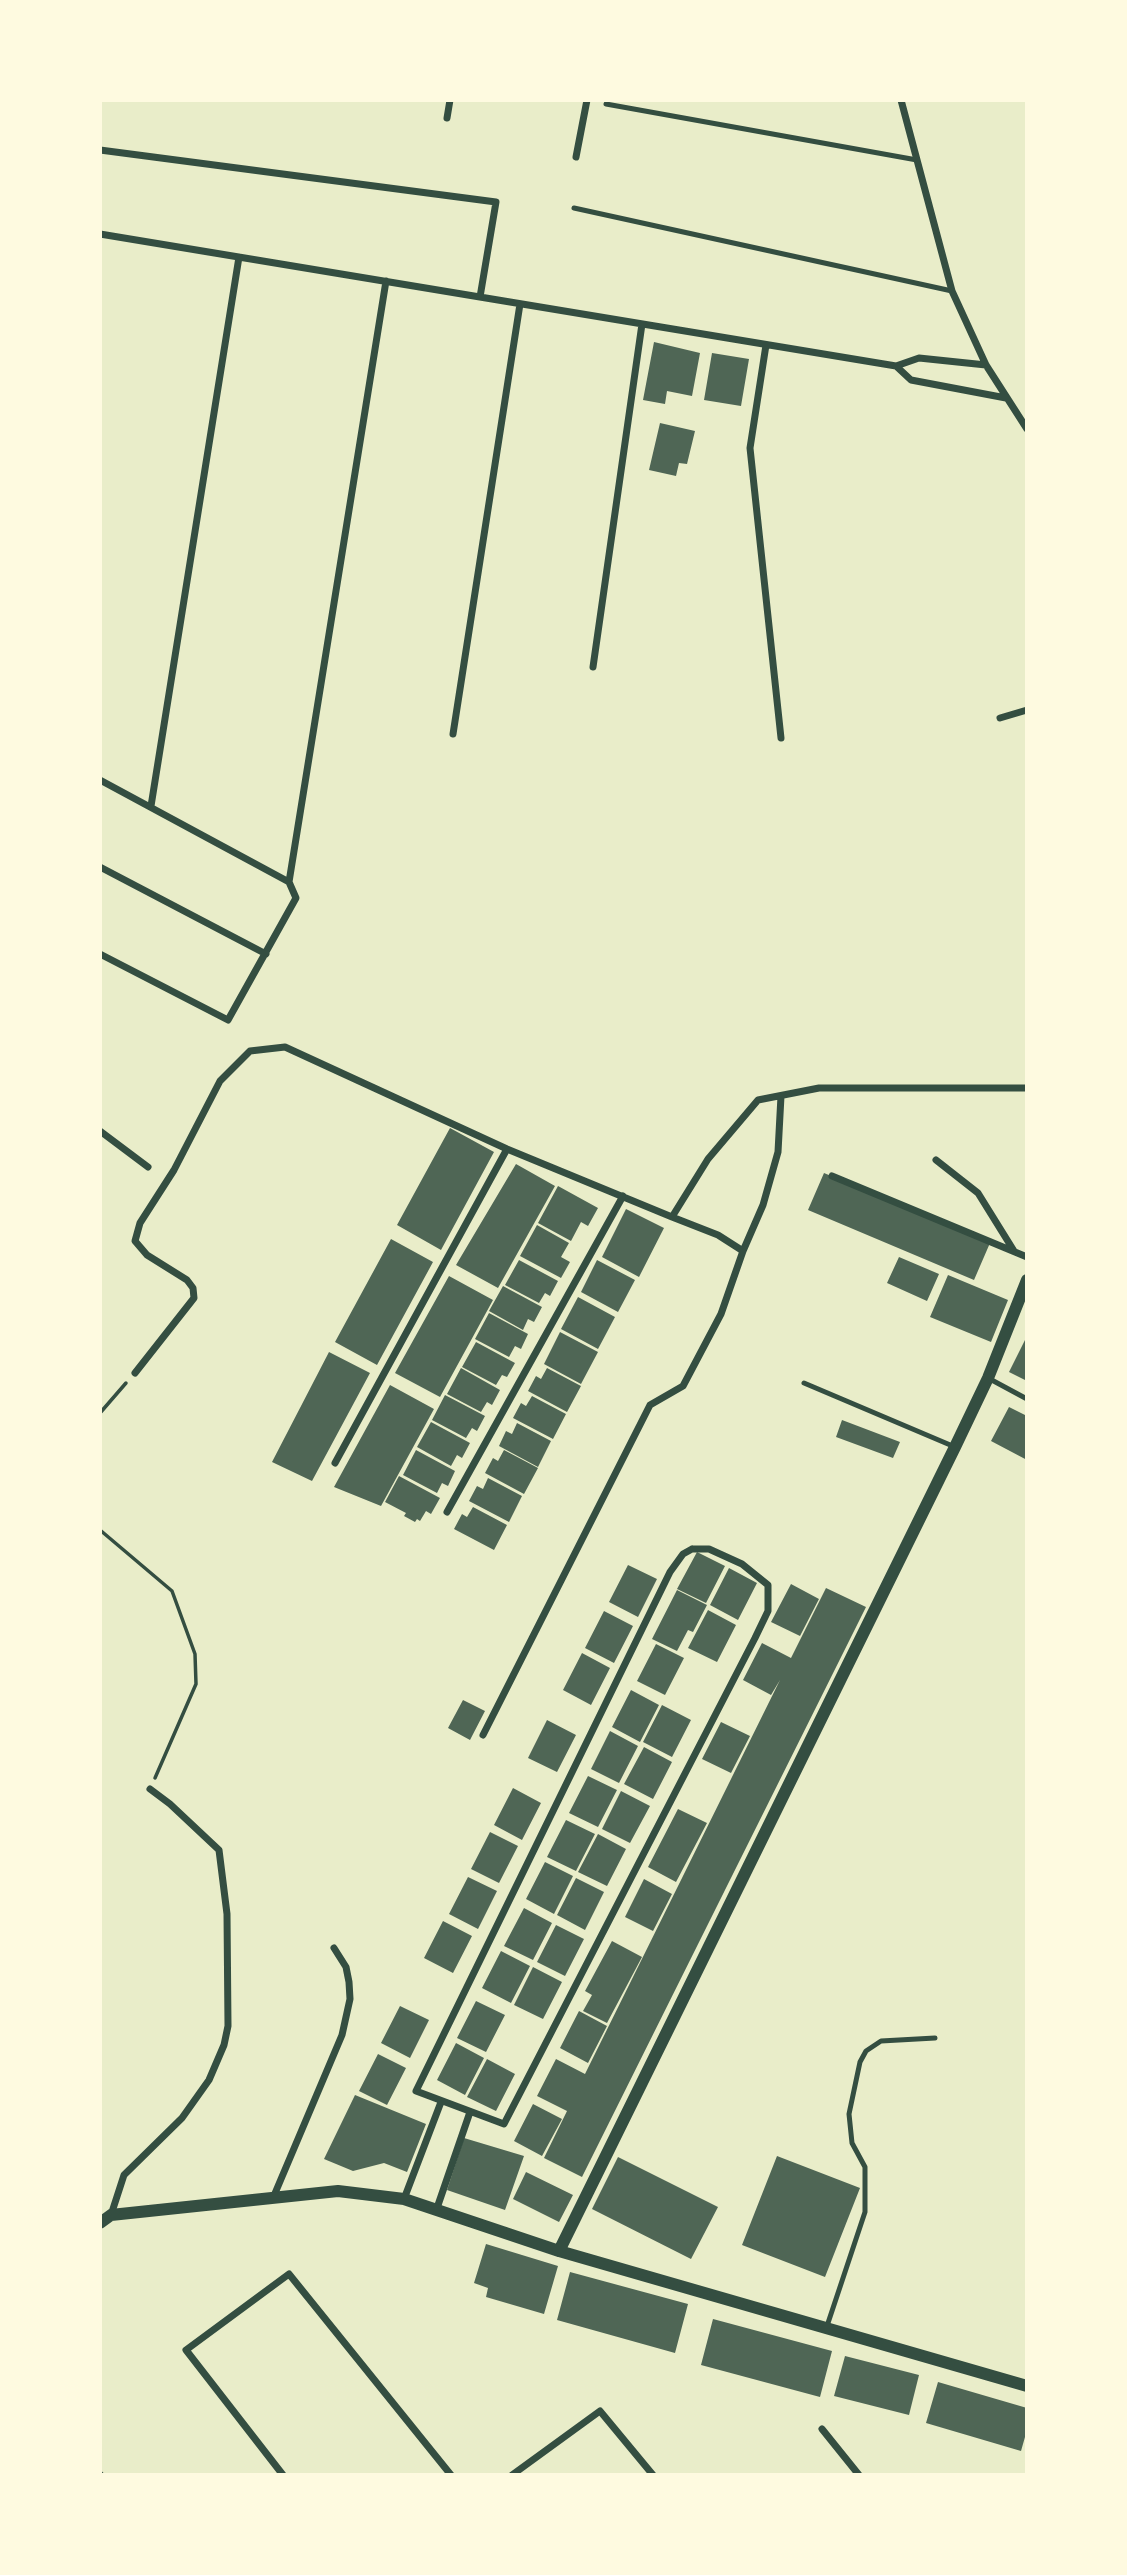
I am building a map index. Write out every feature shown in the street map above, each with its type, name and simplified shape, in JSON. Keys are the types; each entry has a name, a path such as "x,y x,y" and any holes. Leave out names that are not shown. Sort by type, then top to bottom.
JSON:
{"street":[{"path":"447,118 450,100"},
{"path":"576,157 587,100"},
{"path":"901,100 953,291 986,365 1027,429"},
{"path":"100,150 496,202 480,297"},
{"path":"100,234 897,366 919,358 986,365"},
{"path":"151,806 239,257"},
{"path":"100,954 228,1020 296,898 289,882 386,281"},
{"path":"453,734 520,304"},
{"path":"593,667 642,324"},
{"path":"766,345 750,447 781,738"},
{"path":"897,366 911,380 1006,398"},
{"path":"1000,718 1027,710"},
{"path":"100,780 289,882"},
{"path":"100,867 266,954"},
{"path":"135,1373 194,1298 193,1288 187,1280 147,1255 135,1241 140,1223 174,1170 220,1081 250,1051 285,1047 507,1149 718,1235 743,1251"},
{"path":"672,1217 708,1159 758,1100 819,1088 1027,1088"},
{"path":"484,1735 650,1405 683,1386 722,1314 743,1251 763,1205 778,1152 781,1096"},
{"path":"100,1131 148,1167"},
{"path":"335,1463 507,1149"},
{"path":"936,1160 978,1194 1014,1252"},
{"path":"832,1176 1027,1257"},
{"path":"447,1512 623,1196"},
{"path":"559,2251 955,1447 988,1378 1027,1280"},
{"path":"692,1549 709,1549 742,1564 768,1585 768,1611 755,1638 504,2124 470,2112 416,2091 670,1572 682,1554 692,1549"},
{"path":"111,2216 124,2175 182,2118 209,2080 224,2045 228,2026 227,1914 219,1850 150,1789"},
{"path":"273,2198 342,2035 350,1999 349,1982 346,1967 334,1948"},
{"path":"404,2199 441,2102"},
{"path":"437,2208 470,2112"},
{"path":"100,2224 111,2216 338,2191 404,2199 559,2251 1027,2386"},
{"path":"283,2475 186,2350 289,2274 451,2475"},
{"path":"512,2475 600,2411 653,2475"},
{"path":"822,2429 859,2475"}],"lane":[{"path":"606,104 917,160"},
{"path":"574,208 953,291"},
{"path":"988,1378 1027,1399"},
{"path":"803,1383 955,1447"},
{"path":"825,2329 864,2212 865,2167 852,2143 849,2114 860,2062 866,2051 881,2041 935,2038"}],"path":[{"path":"100,1413 135,1373"},
{"path":"100,1530 172,1591 195,1654 196,1684 150,1789"}],"building":[{"path":"654,342 700,353 692,396 667,391 665,404 643,400"},
{"path":"712,353 749,359 741,406 704,400"},
{"path":"660,423 695,431 687,464 679,463 676,476 649,470"},
{"path":"450,1128 494,1152 441,1250 397,1225"},
{"path":"516,1164 555,1186 498,1288 456,1265"},
{"path":"824,1173 990,1243 974,1280 808,1210"},
{"path":"558,1186 598,1208 588,1226 581,1222 571,1241 538,1223"},
{"path":"626,1209 664,1228 639,1277 602,1257"},
{"path":"537,1225 569,1243 561,1257 570,1262 561,1278 520,1256"},
{"path":"391,1239 433,1262 377,1365 335,1342"},
{"path":"899,1257 939,1274 927,1301 887,1283"},
{"path":"519,1260 558,1281 550,1296 545,1293 539,1303 505,1285"},
{"path":"597,1260 635,1280 618,1312 581,1292"},
{"path":"948,1275 1008,1300 991,1342 930,1317"},
{"path":"449,1276 493,1300 440,1397 395,1373"},
{"path":"503,1286 542,1307 534,1322 528,1319 523,1330 489,1311"},
{"path":"578,1297 615,1317 598,1349 561,1329"},
{"path":"489,1313 528,1334 521,1349 515,1346 509,1357 475,1339"},
{"path":"560,1332 598,1352 581,1384 544,1364"},
{"path":"1025,1340 1027,1341 1027,1381 1009,1372"},
{"path":"476,1342 515,1363 507,1377 502,1375 496,1385 462,1367"},
{"path":"329,1352 370,1373 312,1481 272,1462"},
{"path":"461,1368 500,1390 492,1405 487,1402 481,1412 447,1394"},
{"path":"547,1368 581,1386 567,1412 528,1391 536,1376 541,1379"},
{"path":"390,1385 434,1409 381,1506 334,1487"},
{"path":"445,1395 485,1416 477,1431 472,1428 466,1438 432,1420"},
{"path":"532,1396 566,1414 553,1439 513,1418 521,1403 526,1406"},
{"path":"1009,1407 1027,1416 1027,1460 991,1441"},
{"path":"842,1420 900,1442 893,1458 836,1437"},
{"path":"431,1422 470,1443 462,1458 457,1455 451,1466 417,1447"},
{"path":"517,1423 551,1441 538,1467 499,1446 506,1431 512,1434"},
{"path":"416,1450 455,1471 448,1486 442,1483 437,1493 403,1475"},
{"path":"504,1450 538,1468 524,1494 485,1473 493,1458 498,1461"},
{"path":"399,1476 440,1498 431,1514 426,1511 420,1521 417,1519 415,1522 404,1516 406,1513 385,1502"},
{"path":"488,1478 522,1496 509,1522 469,1501 477,1486 483,1489"},
{"path":"473,1507 507,1525 494,1550 454,1529 462,1514 467,1517"},
{"path":"697,1552 725,1566 706,1603 677,1589"},
{"path":"628,1565 657,1579 638,1617 609,1602"},
{"path":"729,1568 757,1583 738,1620 710,1605"},
{"path":"791,1584 819,1599 800,1636 771,1622"},
{"path":"826,1588 866,1607 582,2177 544,2158 567,2111 537,2096 556,2059 585,2074 780,1680 771,1695 743,1680 762,1643 791,1658"},
{"path":"677,1590 707,1605 693,1632 688,1630 677,1651 652,1639"},
{"path":"708,1610 736,1625 717,1662 688,1648"},
{"path":"604,1611 633,1626 614,1663 585,1648"},
{"path":"656,1644 684,1658 665,1695 637,1681"},
{"path":"582,1653 610,1668 591,1705 563,1690"},
{"path":"631,1690 659,1705 640,1742 612,1727"},
{"path":"463,1700 485,1711 470,1740 448,1728"},
{"path":"662,1705 691,1720 672,1757 643,1742"},
{"path":"547,1720 576,1735 557,1772 528,1758"},
{"path":"721,1722 750,1736 731,1773 702,1759"},
{"path":"610,1731 638,1746 619,1783 591,1769"},
{"path":"644,1747 672,1762 653,1799 624,1784"},
{"path":"588,1776 617,1790 598,1827 569,1813"},
{"path":"513,1788 541,1803 522,1840 494,1825"},
{"path":"621,1791 650,1806 630,1843 602,1829"},
{"path":"678,1809 707,1823 676,1882 648,1867"},
{"path":"566,1820 595,1834 576,1871 547,1857"},
{"path":"490,1832 518,1846 499,1883 471,1869"},
{"path":"598,1834 626,1849 607,1886 578,1872"},
{"path":"545,1862 573,1876 554,1914 526,1899"},
{"path":"468,1877 497,1891 478,1929 449,1914"},
{"path":"576,1878 604,1892 585,1930 557,1915"},
{"path":"644,1879 672,1894 653,1931 625,1917"},
{"path":"524,1908 552,1923 533,1960 504,1946"},
{"path":"443,1921 472,1936 453,1973 424,1958"},
{"path":"556,1925 584,1939 565,1976 537,1962"},
{"path":"612,1941 642,1957 607,2023 583,2011 592,1995 585,1991"},
{"path":"501,1951 530,1966 511,2003 482,1988"},
{"path":"533,1967 562,1982 543,2019 514,2005"},
{"path":"476,2001 505,2015 486,2052 457,2038"},
{"path":"400,2006 429,2020 410,2058 381,2043"},
{"path":"579,2011 607,2026 588,2063 560,2048"},
{"path":"456,2043 484,2058 465,2095 437,2080"},
{"path":"378,2054 406,2068 387,2105 359,2091"},
{"path":"487,2059 515,2074 496,2111 467,2097"},
{"path":"355,2095 426,2124 407,2172 384,2163 353,2171 324,2159"},
{"path":"533,2104 562,2119 542,2156 514,2141"},
{"path":"464,2138 524,2156 505,2210 447,2190"},
{"path":"777,2156 860,2188 825,2277 742,2245"},
{"path":"618,2157 718,2207 691,2259 592,2209"},
{"path":"526,2172 573,2195 559,2222 513,2199"},
{"path":"486,2244 558,2266 544,2314 486,2297 488,2288 474,2283"},
{"path":"570,2272 688,2304 675,2353 557,2320"},
{"path":"713,2319 832,2351 820,2397 701,2365"},
{"path":"845,2356 919,2375 909,2415 834,2396"},
{"path":"938,2382 1027,2408 1027,2430 1021,2451 926,2423"}]}
